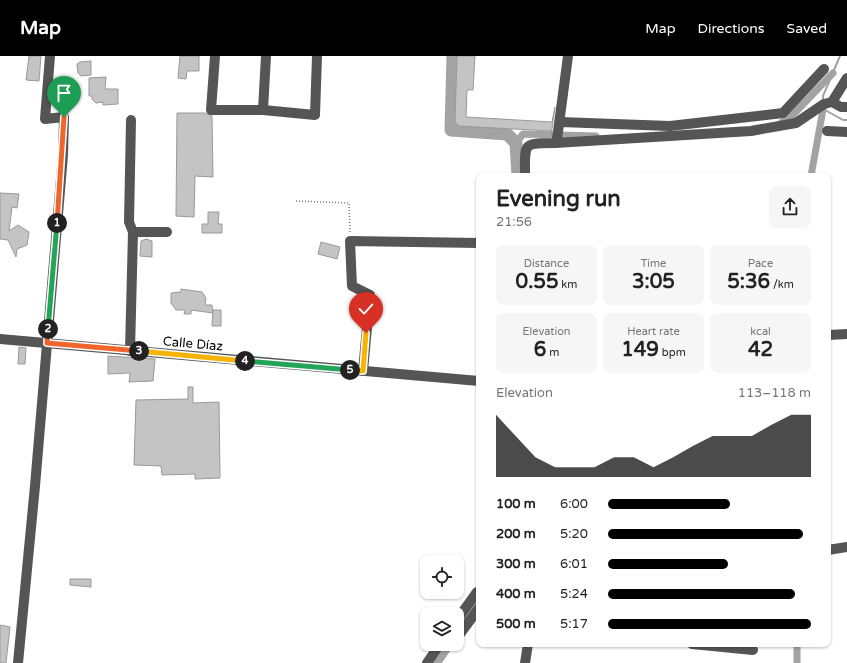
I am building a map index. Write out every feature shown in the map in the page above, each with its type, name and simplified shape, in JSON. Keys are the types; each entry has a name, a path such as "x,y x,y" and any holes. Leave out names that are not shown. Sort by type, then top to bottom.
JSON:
{"street":[{"path":"18,663 47,343 64,117 45,119 50,56"},
{"path":"215,56 211,110 263,110 316,115 317,56"},
{"path":"263,110 266,56"},
{"path":"558,134 568,56"},
{"path":"526,173 526,150 528,146 531,143 558,134 670,126 783,113 824,69"},
{"path":"832,102 847,78"},
{"path":"558,134 751,130 796,123 824,104 832,102 841,107 847,107"},
{"path":"130,351 133,232 129,222 131,120"},
{"path":"827,130 847,132"},
{"path":"133,232 167,232"},
{"path":"363,371 370,295 352,286 350,241 476,244"},
{"path":"831,335 847,334"},
{"name":"Calle Díaz","path":"0,339 476,381"},
{"path":"831,550 847,547"},
{"path":"464,610 476,593"},
{"path":"464,628 476,612"},
{"path":"526,663 528,647"},
{"path":"722,647 753,650"},
{"path":"427,663 435,651"}],"path":[{"path":"296,201 349,203 350,241"}],"building":[{"path":"29,56 41,56 39,81 26,80"},
{"path":"180,56 199,56 199,71 187,71 186,79 178,78"},
{"path":"457,56 475,56 473,90 467,90 466,117 552,122 555,107 551,136 551,131 459,126 455,122"},
{"path":"91,61 91,75 81,76 78,73 77,64 80,62"},
{"path":"106,77 105,89 118,89 118,104 103,105 103,102 96,103 92,99 92,96 89,96 89,78"},
{"path":"177,113 205,113 212,116 213,177 195,176 194,217 176,216"},
{"path":"0,193 19,194 17,208 12,207 9,231 18,225 29,232 27,245 17,249 16,257 8,240 0,239"},
{"path":"208,212 219,212 218,224 222,224 222,233 202,233 202,224 208,224"},
{"path":"146,239 152,241 152,257 140,256 141,241"},
{"path":"321,242 340,247 337,259 318,254"},
{"path":"181,289 202,292 206,298 205,305 212,305 213,313 191,310 191,314 184,314 185,310 176,310 171,303 171,293 181,292"},
{"path":"213,310 221,310 221,326 212,326"},
{"path":"19,347 26,348 25,364 18,364"},
{"path":"108,356 155,359 153,381 129,382 130,373 108,374"},
{"path":"188,387 193,387 193,403 219,402 220,478 195,479 195,474 162,475 161,466 134,465 136,400 188,399"},
{"path":"70,579 91,579 91,587 70,585"},
{"path":"0,625 10,627 6,663 0,663"}],"waterway":[{"path":"453,56 451,130 507,134 516,143 518,173"},
{"path":"823,101 823,96 840,56"},
{"path":"782,122 789,119 833,73"},
{"path":"812,173 824,104"},
{"path":"824,107 825,110 843,120 847,120"},
{"path":"516,143 523,134 596,136"},
{"path":"464,621 476,603"},
{"path":"797,647 797,663"},
{"path":"434,663 442,651"}],"route":[{"path":"64,117 63,155 47,343 363,371 366,333"}]}
